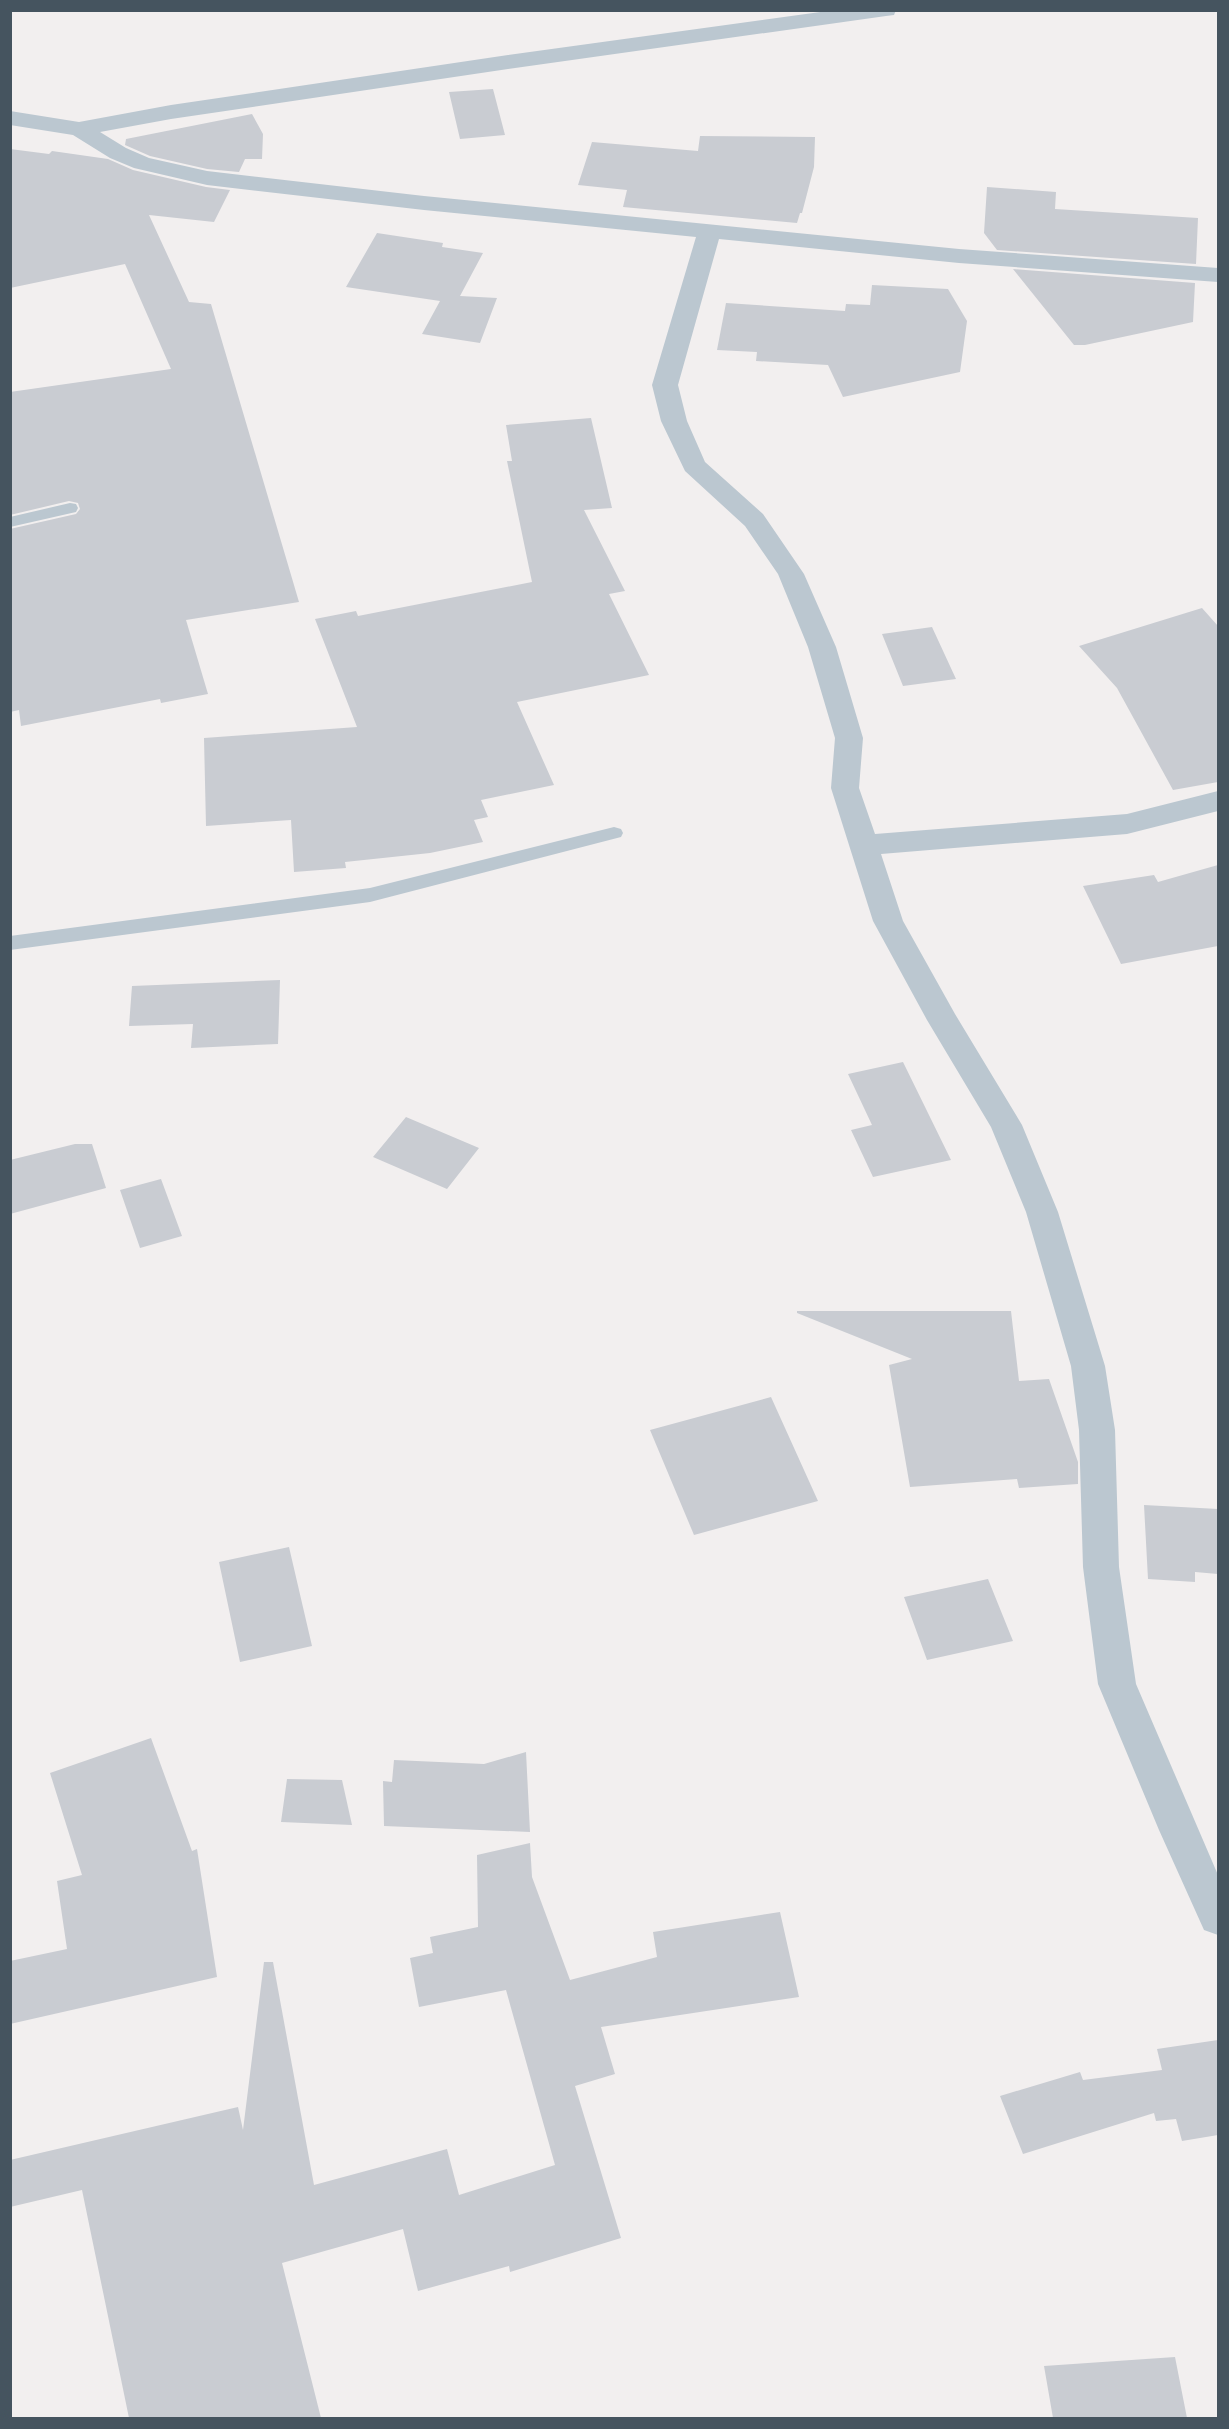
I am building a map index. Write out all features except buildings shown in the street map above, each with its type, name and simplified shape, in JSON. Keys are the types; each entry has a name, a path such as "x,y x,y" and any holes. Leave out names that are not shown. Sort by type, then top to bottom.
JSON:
{"street":[{"path":"10,118 80,129 171,112 496,63 886,10"},
{"path":"80,129 118,153 142,163 207,178 424,203 959,256 1218,275"},
{"path":"709,232 665,385 674,421 694,466 754,520 791,574 822,647 849,738 845,788 888,921 943,1020 1006,1125 1042,1212 1088,1366 1097,1430 1101,1567 1117,1684 1178,1830 1218,1917"},
{"path":"863,845 1127,824 1218,801"}],"lane":[{"path":"10,522 70,508"},
{"path":"10,943 370,895 614,833"}]}
